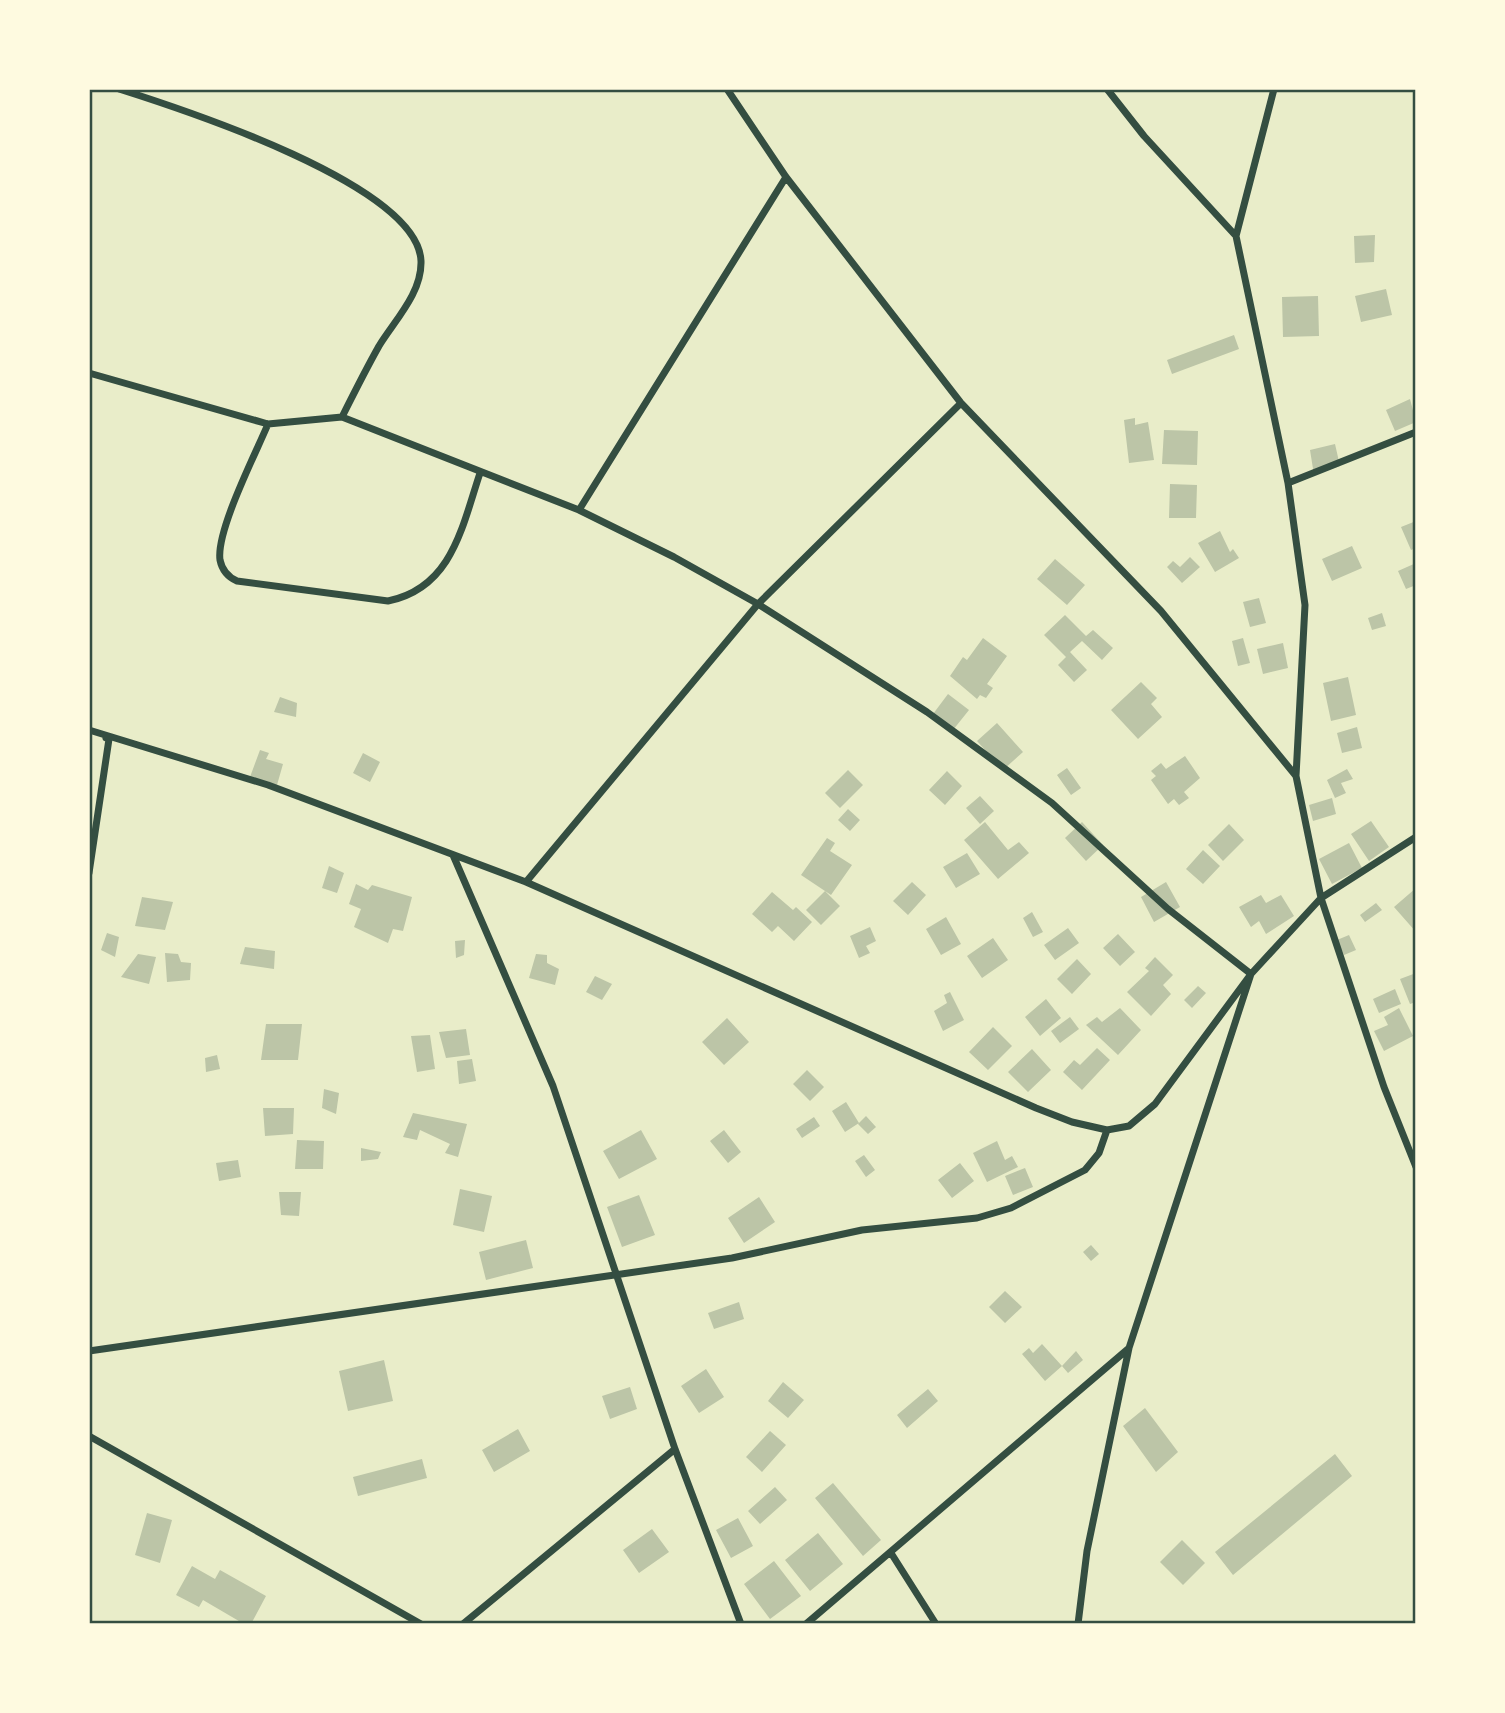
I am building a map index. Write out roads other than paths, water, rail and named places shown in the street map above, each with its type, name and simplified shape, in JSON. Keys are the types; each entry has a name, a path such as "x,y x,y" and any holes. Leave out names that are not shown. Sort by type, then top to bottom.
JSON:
{"street":[{"path":"119,89 282,148 368,192 387,207 410,234 421,259 416,288 378,348 342,417"},
{"path":"727,89 786,177 961,403 1161,611 1239,703 1296,776"},
{"path":"1107,89 1144,136 1236,236"},
{"path":"1273,89 1236,236 1288,483 1305,606 1296,776 1321,898 1384,1087 1416,1167"},
{"path":"579,510 786,177"},
{"path":"89,373 268,425 342,417 579,510 674,557 758,604 927,712 1052,803 1168,909 1251,974"},
{"path":"526,882 758,604 961,403"},
{"path":"268,425 224,531 220,561 225,572 237,581 388,601 408,597 426,585 442,568 457,543 480,473"},
{"path":"1288,483 1416,432"},
{"path":"89,732 268,785 526,882 1036,1108 1072,1122 1107,1130 1129,1126 1156,1104 1251,974 1321,898 1416,836"},
{"path":"89,873 109,738"},
{"path":"453,855 553,1086 619,1275 675,1449 741,1624"},
{"path":"1078,1624 1087,1551 1129,1348 1251,974"},
{"path":"89,1351 732,1258 862,1230 977,1218 1011,1208 1085,1170 1099,1153 1107,1130"},
{"path":"806,1624 1129,1348"},
{"path":"89,1436 421,1624"},
{"path":"463,1624 675,1449"},
{"path":"891,1553 936,1624"}]}
